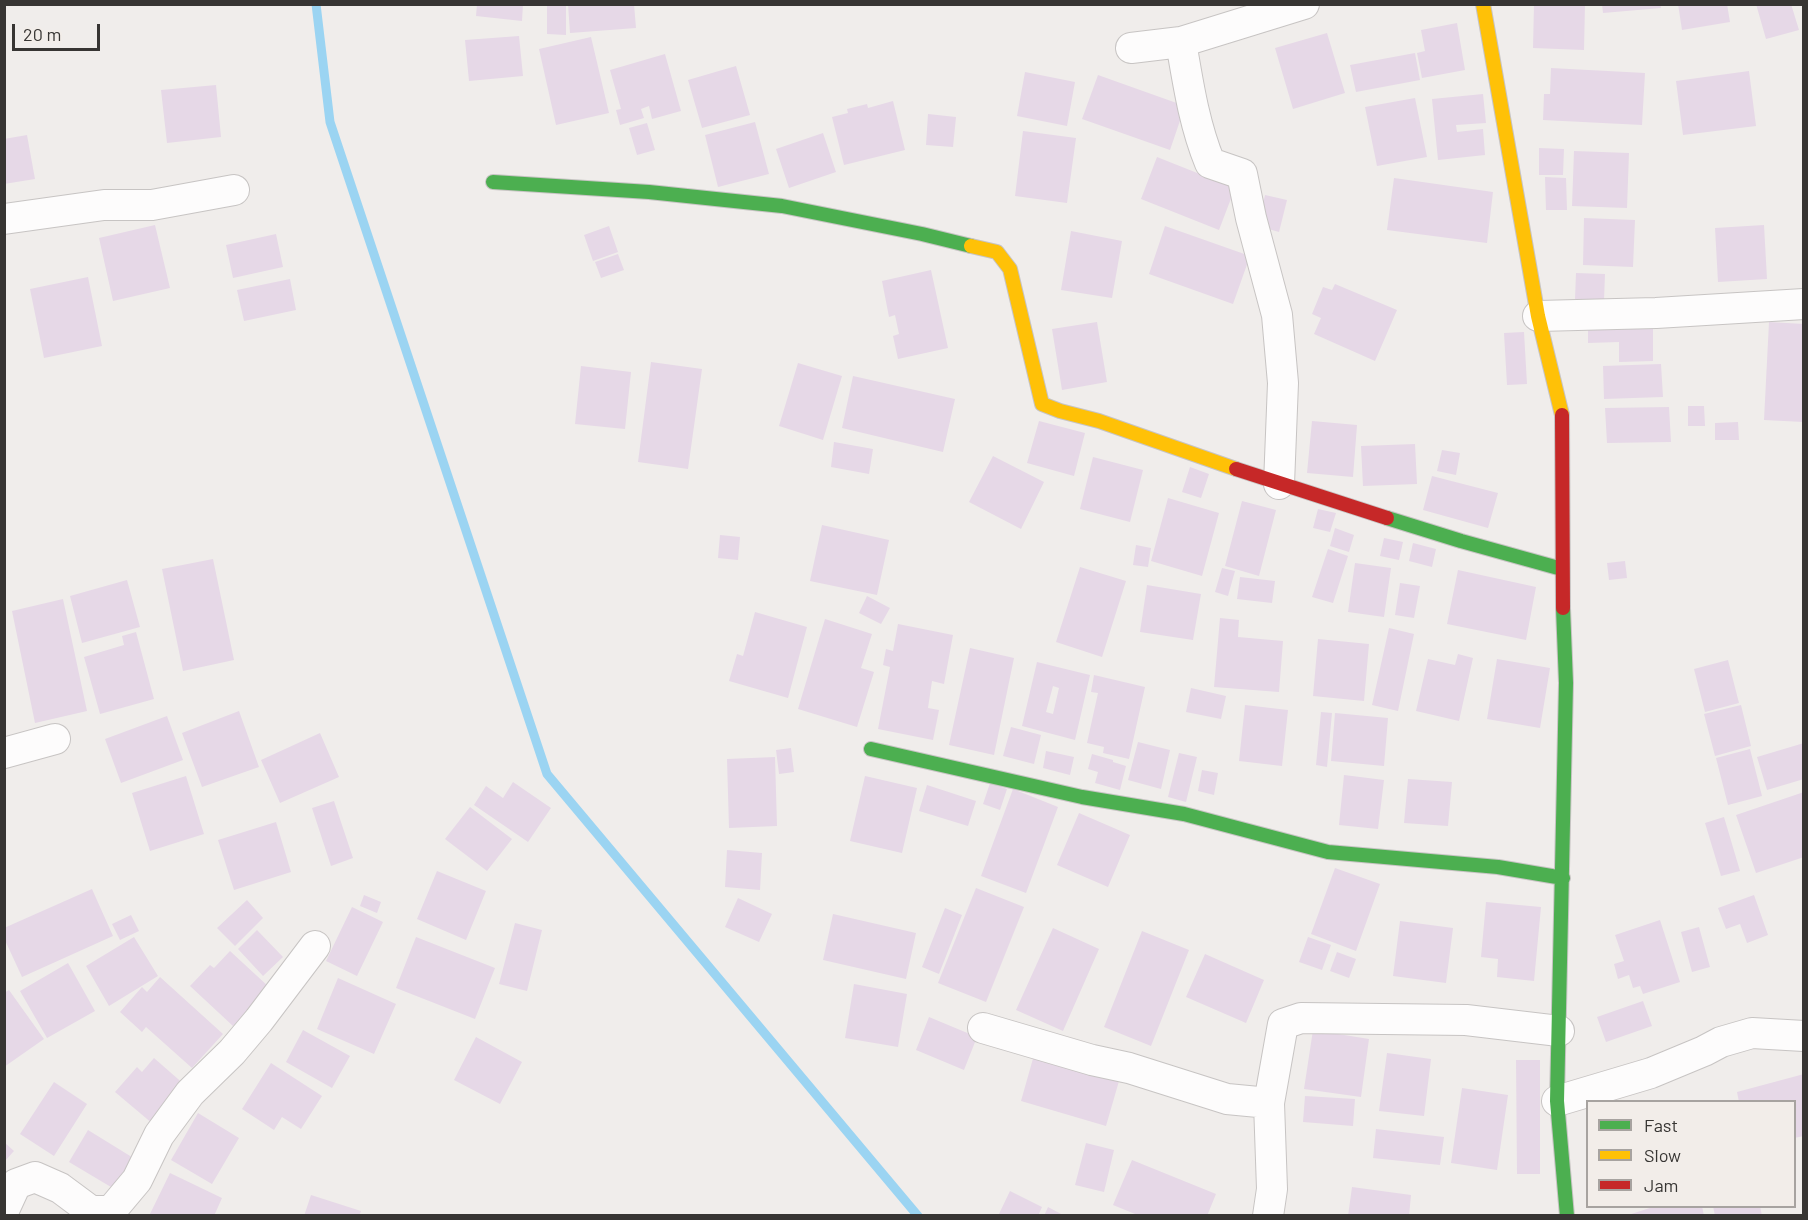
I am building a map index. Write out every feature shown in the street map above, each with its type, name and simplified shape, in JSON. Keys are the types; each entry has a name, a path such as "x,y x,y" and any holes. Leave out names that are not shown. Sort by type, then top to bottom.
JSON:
{"street":[{"path":"1131,48 1181,42 1304,4"},
{"path":"1483,4 1538,316 1562,412 1562,569 1566,683 1557,1101 1567,1215"},
{"path":"1181,42 1189,92 1202,143 1210,163 1242,174 1251,218 1277,315 1283,383 1279,484"},
{"path":"493,182 649,192 782,206 922,234 997,252 1010,269 1042,404 1099,421 1279,484 1461,541 1562,569"},
{"path":"4,219 104,206 152,205 234,190"},
{"path":"1538,316 1656,313 1803,304"},
{"path":"4,753 55,739"},
{"path":"871,749 1082,797 1184,814 1328,852 1498,867 1563,878"},
{"path":"4,1210 16,1184 35,1177 60,1188 91,1211 111,1211 137,1180 159,1135 190,1093 232,1052 315,946"},
{"path":"1268,1215 1272,1189 1269,1103 1282,1024 1301,1018 1466,1020 1559,1031"},
{"path":"983,1028 1129,1068 1227,1099 1269,1103"},
{"path":"1557,1101 1651,1073 1721,1042 1752,1033 1803,1036"}],"building":[{"path":"477,4 523,4 522,21 476,16"},
{"path":"547,4 566,4 566,35 547,34"},
{"path":"568,4 634,4 636,28 570,33"},
{"path":"1534,4 1585,4 1584,50 1533,48"},
{"path":"1602,4 1660,4 1661,8 1603,13"},
{"path":"1678,4 1727,4 1730,22 1682,30"},
{"path":"1756,4 1791,4 1799,30 1766,39"},
{"path":"1457,23 1465,70 1422,78 1417,53 1425,51 1421,30"},
{"path":"1327,33 1345,93 1293,109 1275,48"},
{"path":"519,36 523,76 469,81 465,40"},
{"path":"591,37 609,113 556,125 539,49"},
{"path":"1415,53 1420,80 1356,92 1350,65"},
{"path":"665,54 681,111 652,119 649,106 641,109 644,118 620,125 616,110 621,109 610,70"},
{"path":"736,66 750,115 702,128 688,80"},
{"path":"1551,68 1645,73 1642,125 1543,120 1544,94 1550,94"},
{"path":"1749,71 1756,126 1683,135 1676,81"},
{"path":"1025,72 1075,82 1067,126 1017,116"},
{"path":"1098,75 1185,106 1170,150 1082,119"},
{"path":"216,85 221,137 167,143 161,90"},
{"path":"1483,94 1486,123 1456,125 1457,132 1483,129 1485,155 1438,160 1432,99"},
{"path":"1415,98 1427,157 1377,166 1365,107"},
{"path":"893,101 905,150 844,165 832,117 848,113 847,109 867,104 868,108"},
{"path":"928,114 956,117 953,147 926,145"},
{"path":"755,122 769,174 718,187 705,135"},
{"path":"647,123 655,150 637,155 629,128"},
{"path":"1023,131 1076,138 1067,203 1015,196"},
{"path":"823,133 836,172 789,188 776,149"},
{"path":"27,135 35,179 4,184 4,139"},
{"path":"1539,148 1564,149 1563,175 1539,175"},
{"path":"1574,151 1629,153 1627,208 1572,206"},
{"path":"1157,157 1235,188 1219,230 1141,199"},
{"path":"1545,177 1566,178 1567,210 1546,210"},
{"path":"1394,178 1493,192 1487,243 1387,230"},
{"path":"1265,195 1287,200 1279,232 1258,226"},
{"path":"1584,218 1635,220 1633,267 1583,265"},
{"path":"155,225 170,288 113,301 99,238"},
{"path":"1764,225 1767,279 1718,282 1715,228"},
{"path":"609,226 618,252 593,261 584,235"},
{"path":"1165,226 1250,256 1233,304 1149,274"},
{"path":"1071,231 1122,241 1112,298 1061,290"},
{"path":"276,234 283,267 233,278 226,245"},
{"path":"618,254 624,270 601,278 595,262"},
{"path":"931,270 948,348 898,359 893,336 899,334 895,315 889,317 882,281"},
{"path":"1576,273 1605,274 1604,300 1575,299"},
{"path":"88,277 102,346 44,358 30,289"},
{"path":"290,279 296,310 244,321 237,290"},
{"path":"1335,284 1397,310 1375,361 1314,334 1321,318 1312,314 1323,287 1332,290"},
{"path":"1097,322 1107,382 1062,390 1052,329"},
{"path":"1769,322 1804,324 1804,422 1764,420"},
{"path":"1653,327 1653,361 1619,362 1619,342 1588,343 1588,329"},
{"path":"1524,332 1527,384 1507,385 1504,333"},
{"path":"651,362 702,369 688,469 638,462"},
{"path":"798,363 842,376 823,440 779,426"},
{"path":"1661,364 1663,397 1604,399 1603,366"},
{"path":"581,366 631,372 625,429 575,424"},
{"path":"853,376 955,399 943,452 842,428"},
{"path":"1688,406 1704,406 1705,426 1688,426"},
{"path":"1669,407 1671,442 1607,443 1605,408"},
{"path":"1039,421 1085,433 1074,476 1027,463"},
{"path":"1312,421 1357,425 1353,477 1307,473"},
{"path":"1738,422 1739,440 1715,440 1715,423"},
{"path":"834,442 873,449 869,474 831,467"},
{"path":"1415,444 1417,484 1363,486 1361,446"},
{"path":"1442,450 1460,453 1456,475 1437,471"},
{"path":"993,456 1044,482 1021,529 969,502"},
{"path":"1093,457 1143,470 1130,522 1080,509"},
{"path":"1190,467 1209,474 1201,498 1182,492"},
{"path":"1432,476 1498,493 1488,528 1423,510"},
{"path":"1168,498 1219,513 1202,576 1151,561"},
{"path":"1242,501 1276,510 1259,576 1225,566"},
{"path":"1318,509 1336,513 1330,532 1313,528"},
{"path":"822,525 889,540 877,595 810,581"},
{"path":"1335,528 1354,535 1349,552 1330,546"},
{"path":"720,535 740,537 738,560 718,558"},
{"path":"1384,538 1403,542 1399,560 1380,556"},
{"path":"1413,543 1436,549 1432,567 1409,561"},
{"path":"1136,545 1151,548 1148,567 1133,565"},
{"path":"1328,549 1348,556 1333,603 1312,597"},
{"path":"213,559 234,660 183,671 162,569"},
{"path":"1625,561 1627,578 1609,580 1607,563"},
{"path":"1355,563 1391,568 1384,617 1348,612"},
{"path":"1080,567 1126,581 1102,657 1056,642"},
{"path":"1222,568 1235,571 1228,596 1215,592"},
{"path":"1458,570 1536,587 1526,640 1447,624"},
{"path":"1240,577 1275,581 1272,603 1237,599"},
{"path":"127,580 140,627 82,643 70,596"},
{"path":"1400,583 1420,586 1414,618 1395,615"},
{"path":"1147,585 1201,594 1193,640 1140,632"},
{"path":"867,596 890,608 881,624 859,613"},
{"path":"63,599 87,711 35,723 12,611"},
{"path":"755,612 807,627 788,698 729,681 737,654 743,656"},
{"path":"1220,618 1239,620 1238,637 1283,641 1279,692 1214,687"},
{"path":"825,619 872,634 861,668 874,672 857,727 798,709"},
{"path":"898,624 953,635 944,684 932,681 928,708 939,710 933,740 878,729 890,667 883,665 886,649 893,651"},
{"path":"1389,628 1414,634 1398,711 1372,705"},
{"path":"136,632 154,699 100,714 84,657 124,645 122,636"},
{"path":"1318,639 1369,644 1364,701 1313,696"},
{"path":"970,648 1014,658 994,755 949,745"},
{"path":"1458,654 1473,658 1459,721 1416,711 1428,659 1455,665"},
{"path":"1497,659 1550,668 1540,728 1487,719"},
{"path":"1728,660 1739,703 1705,712 1694,669"},
{"path":"1037,662 1090,675 1075,740 1022,726","holes":["1053,686 1059,688 1053,714 1046,712"]},
{"path":"1094,675 1145,687 1129,759 1103,753 1104,747 1087,743 1098,693 1091,692"},
{"path":"1191,688 1226,696 1221,719 1186,712"},
{"path":"1245,705 1288,710 1282,766 1239,761"},
{"path":"1741,705 1751,746 1715,756 1704,714"},
{"path":"239,711 259,767 202,787 182,733"},
{"path":"1321,712 1332,713 1327,767 1316,765"},
{"path":"1335,713 1388,718 1384,766 1331,761"},
{"path":"167,716 183,760 121,783 105,739"},
{"path":"1011,727 1041,735 1034,764 1003,756"},
{"path":"320,733 339,777 280,803 261,760"},
{"path":"1138,742 1170,750 1161,789 1128,780"},
{"path":"1804,743 1804,779 1767,790 1757,757"},
{"path":"791,748 794,772 779,774 776,750"},
{"path":"1750,749 1762,796 1728,805 1716,758"},
{"path":"1046,751 1074,757 1070,775 1043,768"},
{"path":"1179,753 1197,757 1186,802 1168,797"},
{"path":"1092,754 1126,766 1120,790 1095,783 1098,772 1088,769"},
{"path":"775,757 777,826 729,828 727,759"},
{"path":"1202,770 1218,773 1214,795 1198,791"},
{"path":"1344,775 1384,780 1378,829 1339,825"},
{"path":"186,776 204,834 150,851 132,793"},
{"path":"865,776 917,788 902,853 850,841"},
{"path":"1408,779 1452,782 1448,826 1404,823"},
{"path":"513,782 551,808 528,842 474,805 486,786 503,798"},
{"path":"990,783 1007,789 1000,810 983,804"},
{"path":"927,785 976,801 968,826 919,811"},
{"path":"1013,789 1058,807 1026,893 981,876"},
{"path":"1804,792 1804,857 1756,873 1736,815"},
{"path":"334,801 353,858 331,866 312,808"},
{"path":"470,807 512,839 487,871 445,839"},
{"path":"1079,813 1130,835 1108,887 1057,865"},
{"path":"1724,817 1740,871 1721,876 1705,823"},
{"path":"276,822 291,872 234,890 218,840"},
{"path":"727,850 762,853 760,890 725,887"},
{"path":"1335,868 1380,884 1356,951 1311,934"},
{"path":"437,871 486,891 466,940 417,919"},
{"path":"976,888 1024,907 986,1002 938,983"},
{"path":"92,889 113,936 22,977 4,938 4,928"},
{"path":"364,895 381,902 377,913 360,906"},
{"path":"1754,895 1768,935 1747,943 1740,924 1726,929 1718,908"},
{"path":"738,898 772,914 759,942 725,927"},
{"path":"247,900 263,918 235,946 217,928"},
{"path":"1486,902 1541,907 1534,981 1497,977 1498,959 1481,957"},
{"path":"352,907 383,922 357,976 326,961"},
{"path":"945,908 962,915 939,974 922,967"},
{"path":"833,914 916,933 906,979 823,960"},
{"path":"131,915 139,931 120,940 112,924"},
{"path":"1660,920 1680,982 1643,994 1640,986 1633,988 1629,975 1618,979 1614,964 1624,961 1615,935"},
{"path":"1400,921 1453,928 1446,983 1393,976"},
{"path":"515,923 542,930 527,991 499,984"},
{"path":"1699,927 1710,967 1692,972 1681,932"},
{"path":"1053,928 1099,949 1063,1031 1016,1010"},
{"path":"257,930 283,957 263,976 238,949"},
{"path":"1142,931 1189,950 1151,1046 1104,1027"},
{"path":"134,937 158,976 109,1006 86,966"},
{"path":"416,937 495,968 475,1019 396,988"},
{"path":"1308,937 1331,945 1322,970 1299,962"},
{"path":"230,951 269,987 233,1026 190,986 210,965 214,968"},
{"path":"1337,952 1356,959 1349,978 1330,971"},
{"path":"1205,954 1264,980 1246,1023 1186,997"},
{"path":"68,963 95,1011 47,1038 20,991"},
{"path":"160,977 223,1034 192,1068 146,1027 142,1032 120,1012 142,987 147,992"},
{"path":"338,978 396,1004 374,1054 317,1029"},
{"path":"854,984 907,994 898,1047 845,1038"},
{"path":"9,990 44,1039 4,1067 4,993"},
{"path":"1643,1001 1652,1026 1606,1042 1597,1017"},
{"path":"929,1017 977,1037 964,1070 916,1050"},
{"path":"303,1030 350,1056 332,1088 286,1062"},
{"path":"1313,1030 1369,1039 1361,1097 1304,1089"},
{"path":"476,1037 522,1062 500,1104 454,1080"},
{"path":"1387,1053 1431,1059 1424,1116 1379,1111"},
{"path":"1034,1055 1119,1081 1106,1126 1021,1101"},
{"path":"154,1058 186,1086 153,1124 115,1092 137,1067 142,1072"},
{"path":"1516,1060 1540,1060 1540,1174 1517,1174"},
{"path":"271,1063 322,1096 301,1129 282,1117 274,1130 242,1109"},
{"path":"1804,1074 1804,1136 1796,1138 1796,1100 1739,1100 1737,1092"},
{"path":"54,1082 87,1104 54,1156 20,1134"},
{"path":"1462,1088 1508,1095 1497,1170 1451,1163"},
{"path":"1305,1096 1355,1099 1353,1126 1303,1122"},
{"path":"198,1113 239,1138 212,1184 171,1160"},
{"path":"1376,1129 1444,1137 1440,1165 1373,1158"},
{"path":"88,1130 135,1159 116,1190 69,1162"},
{"path":"4,1142 14,1151 4,1162"},
{"path":"1086,1143 1114,1150 1104,1192 1075,1185"},
{"path":"1132,1160 1216,1194 1207,1216 1140,1216 1113,1205"},
{"path":"170,1173 222,1198 214,1216 149,1216"},
{"path":"1352,1187 1411,1195 1409,1216 1348,1216"},
{"path":"1010,1191 1042,1207 1038,1216 998,1216"},
{"path":"311,1195 361,1211 359,1216 304,1216"},
{"path":"1048,1207 1065,1216 1044,1216"},
{"path":"1650,1208 1702,1208 1704,1216 1625,1216"},
{"path":"1713,1208 1760,1208 1762,1216 1715,1216"}],"waterway":[{"path":"316,4 330,122 547,774 918,1216"}],"traffic: fast":[{"path":"493,182 649,192 782,206 971,246"},
{"path":"1387,518 1562,569"},
{"path":"1563,608 1566,683 1557,1101 1567,1216"},
{"path":"871,749 1082,797 1184,814 1328,852 1498,867 1563,878"}],"traffic: slow":[{"path":"1483,4 1538,316 1562,415"},
{"path":"971,246 997,252 1010,269 1042,404 1099,421 1236,469"}],"traffic: jam":[{"path":"1562,415 1563,608"},
{"path":"1236,469 1387,518"}]}
